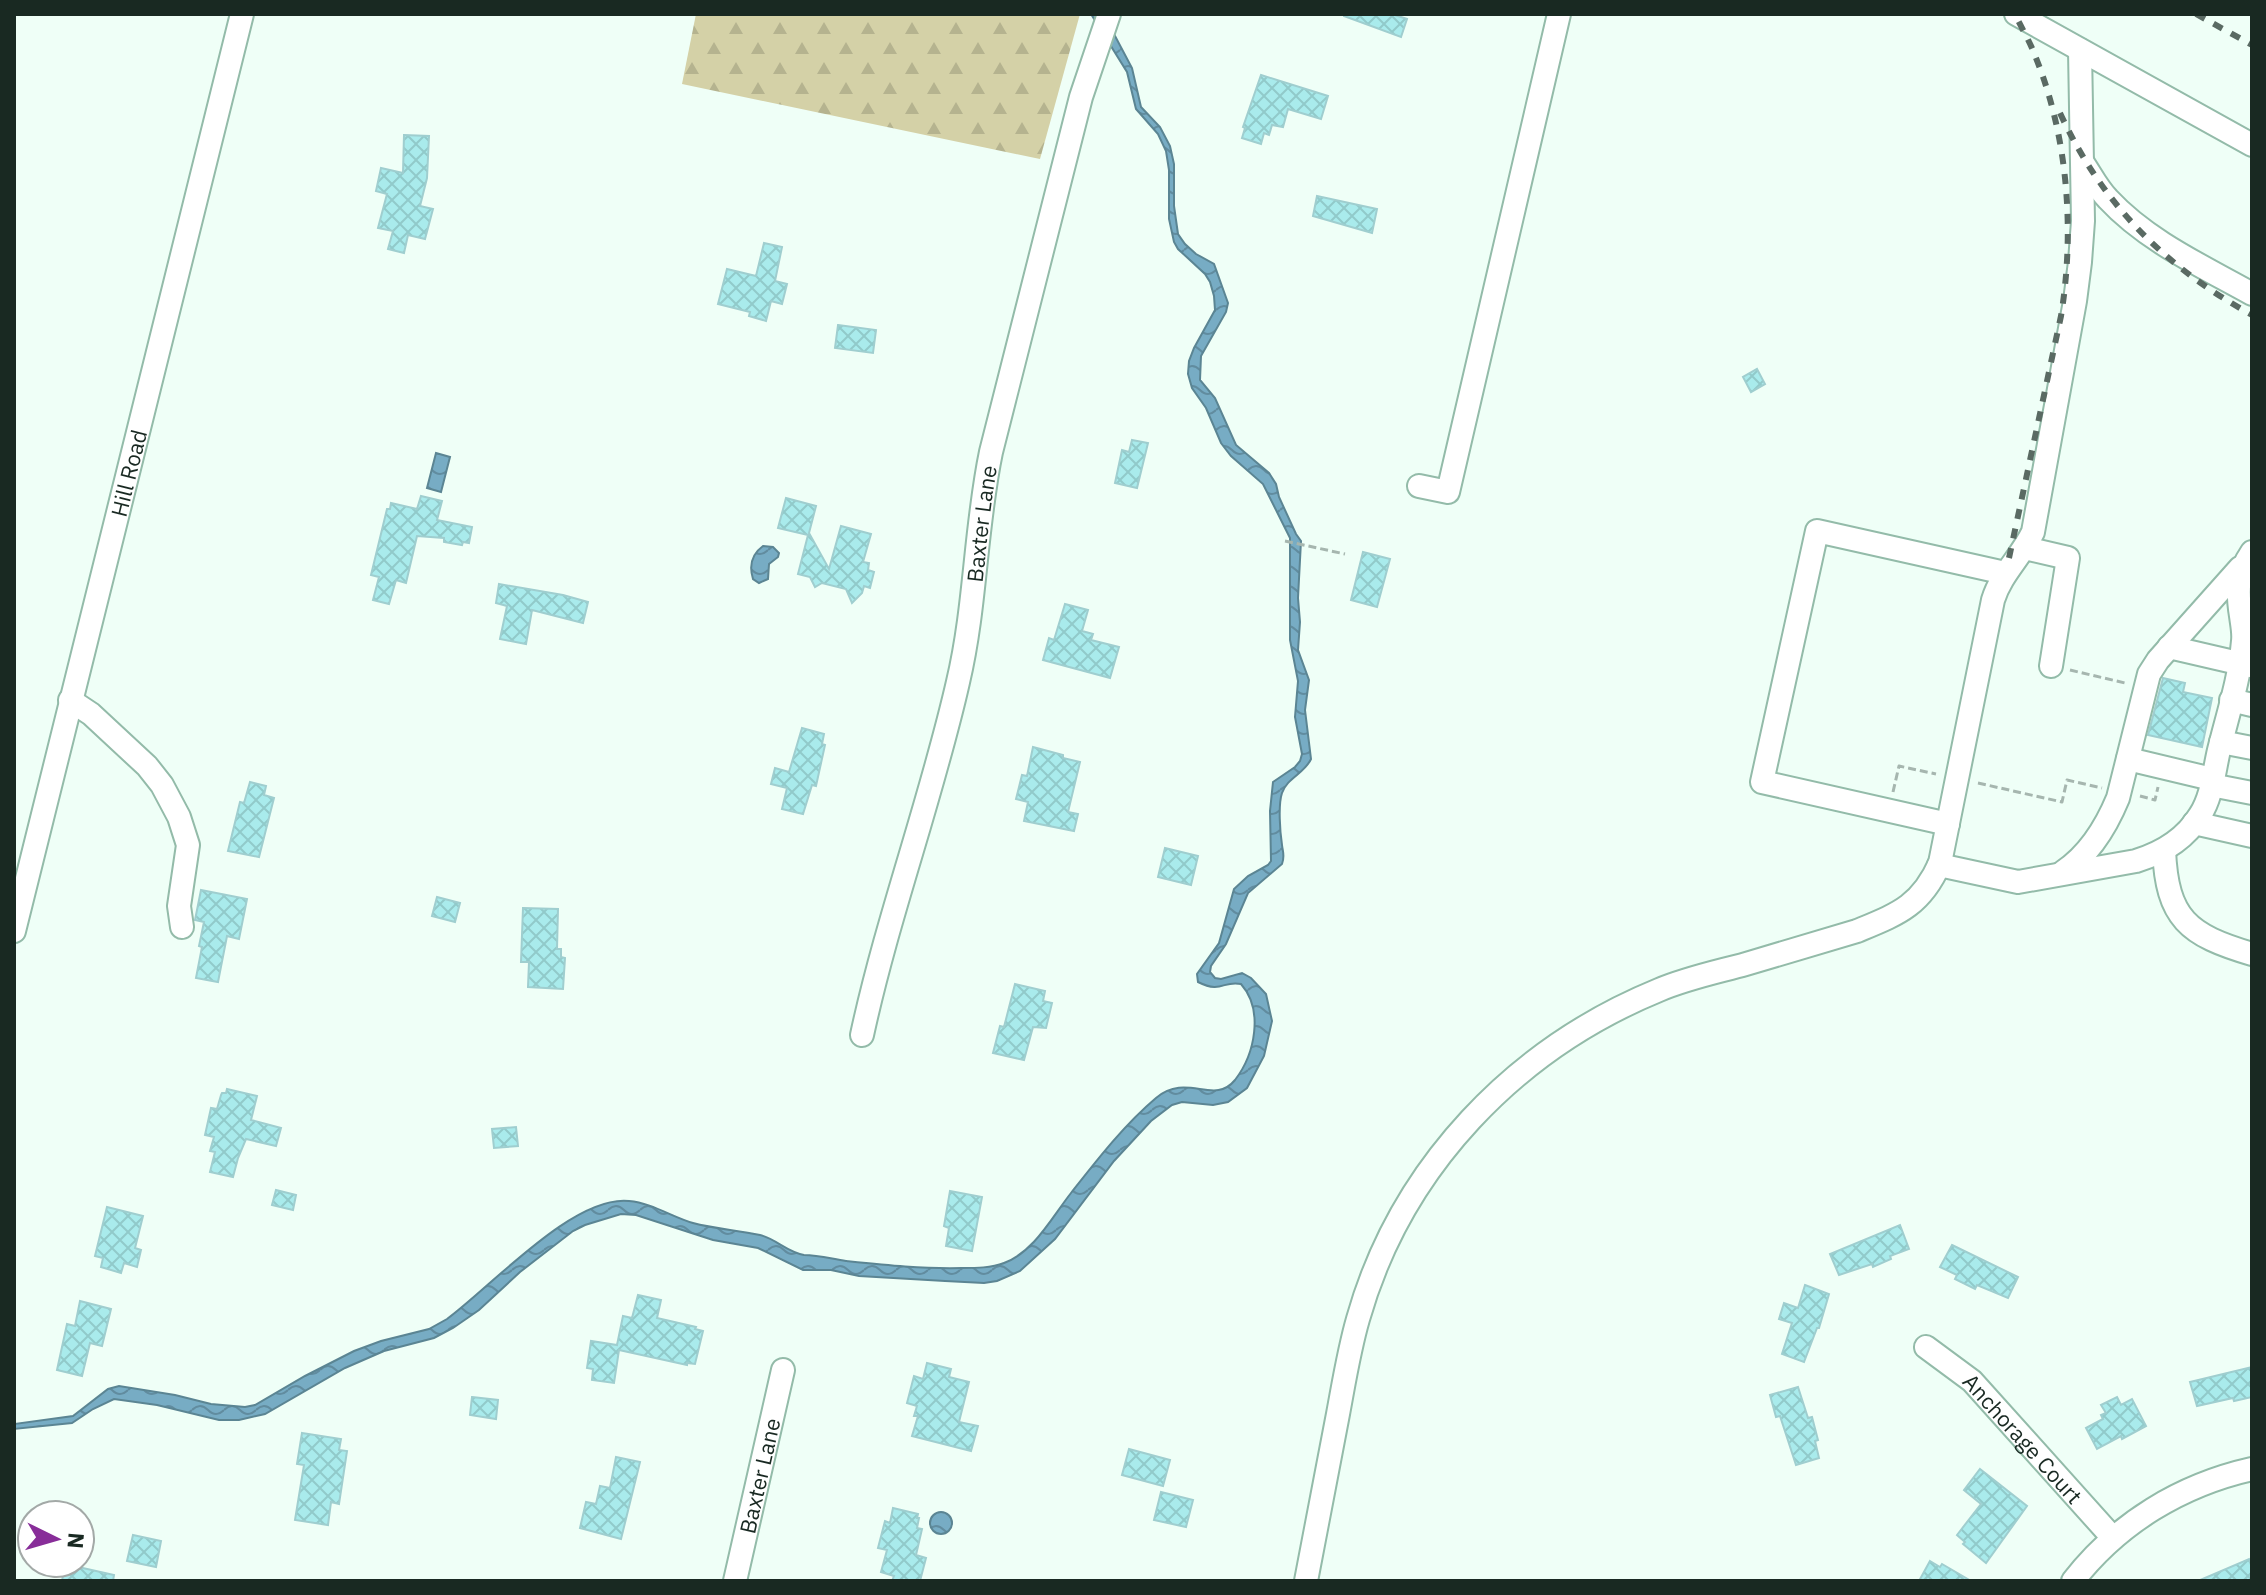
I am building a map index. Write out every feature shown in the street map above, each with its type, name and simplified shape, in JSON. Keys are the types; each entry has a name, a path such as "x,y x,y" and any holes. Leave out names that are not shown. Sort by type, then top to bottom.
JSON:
{"street":[{"name":"Hill Road","path":"14,931 242,14"},
{"path":"1419,486 1448,492 1559,14"},
{"path":"2016,14 2252,145"},
{"name":"Baxter Lane","path":"862,1035 892,914 926,808 959,679 991,452 1061,170 1081,97 1109,17"},
{"path":"1306,1581 1362,1305 1403,1210 1428,1170 1467,1121 1545,1053 1599,1018 1679,982 1857,931 1885,919 1921,896 1935,877 1993,600 2005,573 2025,548 2033,532 2075,301 2083,221 2080,50"},
{"path":"2082,162 2106,197 2131,221 2252,294"},
{"path":"1948,824 1762,782 1817,531 2005,573"},
{"path":"2025,548 2068,558 2051,666"},
{"path":"1939,865 2018,882 2136,861 2164,850 2194,823 2205,807 2221,742 2242,703 2247,626 2237,584 2249,556"},
{"path":"2061,874 2085,854 2104,828 2118,798 2144,687 2153,667 2249,556"},
{"path":"2169,647 2246,665"},
{"path":"70,700 91,714 147,766 162,785 179,817 188,845 179,906 182,927"},
{"path":"2221,742 2252,748"},
{"path":"2128,759 2252,793"},
{"path":"2194,823 2252,836"},
{"path":"2164,850 2165,877 2170,896 2189,927 2204,937 2252,954"},
{"name":"Anchorage Court","path":"1926,1347 1969,1378 2113,1538"},
{"name":"Baxter Lane","path":"735,1581 783,1370"},
{"path":"2073,1581 2113,1538 2139,1518 2185,1491 2213,1479 2252,1469"}],"path":[{"path":"1285,541 1345,554"},
{"path":"2051,666 2144,687"},
{"path":"1889,811 1899,766 2062,802 2067,780 2111,790"},
{"path":"2141,796 2155,800 2158,787"}],"green space":[{"path":"696,14 1080,14 1040,159 682,84"}],"water":[{"path":"1091,14 1100,14 1114,34 1132,68 1141,107 1160,127 1170,146 1178,234 1196,254 1214,264 1228,303 1201,356 1200,380 1215,398 1236,445 1269,473 1276,484 1279,497 1301,541 1298,650 1309,680 1305,710 1311,759 1282,793 1282,864 1248,893 1210,972 1221,979 1242,973 1266,994 1272,1021 1264,1056 1247,1088 1228,1102 1213,1105 1182,1102 1172,1105 1151,1121 1114,1161 1055,1239 1020,1271 997,1281 945,1281 803,1270 758,1248 713,1240 636,1215 621,1214 573,1231 453,1328 434,1338 384,1351 345,1368 265,1414 239,1420 219,1420 157,1405 114,1399 72,1423 14,1429 14,1424 73,1416 108,1389 119,1386 211,1404 255,1405 354,1351 429,1329 447,1319 558,1227 583,1212 607,1203 629,1201 646,1204 693,1223 760,1235 804,1255 918,1267 999,1265 1015,1258 1033,1242 1111,1143 1156,1098 1178,1088 1218,1090 1235,1080 1252,1045 1253,1006 1241,984 1212,987 1198,982 1197,974 1219,943 1234,889 1271,861 1273,782 1295,767 1302,754 1295,717 1298,681 1290,640 1290,538 1263,484 1221,443 1206,408 1192,388 1188,374 1189,361 1215,310 1214,296 1205,274 1174,242 1169,219 1166,151 1158,134 1136,109 1127,72"},
{"path":"436,453 450,457 441,492 427,488"},
{"path":"763,546 773,547 779,553 769,564 768,579 759,583 753,579 751,569 756,553"},
{"path":"937,1512 945,1512 952,1523 945,1534 937,1534 930,1527 930,1519"}],"building":[{"path":"1344,14 1392,14 1407,19 1401,37"},
{"path":"1261,75 1328,96 1321,119 1288,109 1283,127 1272,125 1269,135 1264,133 1261,144 1242,138"},
{"path":"404,135 429,136 427,178 420,206 433,209 425,239 408,235 404,253 388,249 393,231 378,228 387,194 376,191 381,168 403,173"},
{"path":"1317,196 1377,209 1372,233 1313,216"},
{"path":"764,243 782,247 775,281 787,284 782,304 771,301 766,321 749,316 750,312 718,304 727,269 756,276"},
{"path":"838,325 876,330 873,353 835,348"},
{"path":"1757,369 1765,384 1751,392 1743,377"},
{"path":"1132,440 1148,443 1137,488 1115,483 1122,450 1129,452"},
{"path":"421,496 442,501 437,520 472,527 469,543 463,542 462,545 444,542 444,538 417,536 406,583 396,580 389,604 373,600 379,577 371,575 387,509 390,509 391,503 417,509"},
{"path":"786,498 816,506 809,533 829,569 841,526 871,534 863,562 869,563 868,570 874,572 870,588 864,586 862,593 852,603 846,589 822,583 815,587 810,577 798,574 808,535 778,528"},
{"path":"1363,552 1390,559 1377,607 1351,600"},
{"path":"499,584 588,602 583,623 532,610 526,644 500,639 507,606 496,603"},
{"path":"1065,604 1088,610 1082,631 1093,634 1091,640 1119,647 1110,678 1043,660 1049,638 1054,640"},
{"path":"2163,678 2185,683 2183,692 2212,698 2202,747 2148,735"},
{"path":"802,728 824,734 822,744 825,745 816,786 812,785 803,814 782,809 787,788 771,784 775,768 789,772"},
{"path":"1033,747 1080,762 1068,812 1078,814 1074,831 1024,821 1028,802 1016,799 1022,775 1027,776"},
{"path":"250,782 266,786 264,795 274,798 259,857 228,851 240,802 244,803"},
{"path":"1165,848 1198,856 1191,885 1158,877"},
{"path":"201,890 247,899 239,939 227,936 218,982 196,978 204,922 195,920"},
{"path":"437,897 460,903 455,922 432,916"},
{"path":"523,908 558,909 557,949 561,949 561,957 565,958 563,989 528,987 529,962 521,962"},
{"path":"1015,984 1045,991 1043,1001 1052,1003 1046,1028 1033,1027 1024,1060 993,1053 1000,1026 1004,1027"},
{"path":"227,1089 257,1096 251,1120 281,1128 276,1146 246,1139 233,1177 210,1172 215,1152 210,1151 214,1137 205,1135 211,1108 217,1109 222,1093 226,1093"},
{"path":"516,1127 518,1146 494,1148 492,1129"},
{"path":"276,1190 296,1195 293,1210 272,1205"},
{"path":"950,1191 982,1197 972,1251 946,1246 949,1228 944,1226"},
{"path":"107,1207 143,1216 135,1248 141,1250 137,1267 124,1263 121,1273 101,1267 103,1258 95,1256"},
{"path":"1900,1225 1909,1249 1873,1267 1872,1264 1839,1275 1830,1254"},
{"path":"1952,1245 2018,1277 2008,1298 1977,1285 1975,1289 1940,1267"},
{"path":"1805,1285 1829,1294 1804,1362 1782,1354 1792,1323 1779,1319 1784,1303 1798,1308"},
{"path":"638,1295 661,1300 657,1318 703,1331 695,1364 687,1365 619,1350 614,1383 592,1380 593,1369 587,1368 591,1341 617,1345 623,1316 632,1318"},
{"path":"80,1301 111,1309 102,1346 90,1343 82,1376 57,1370 67,1324 75,1326"},
{"path":"927,1363 951,1369 949,1377 969,1382 959,1422 978,1426 971,1451 912,1436 918,1416 914,1416 917,1406 907,1403 914,1376 923,1379"},
{"path":"2252,1367 2252,1397 2197,1406 2190,1382"},
{"path":"1798,1387 1808,1418 1812,1417 1819,1458 1796,1465 1770,1395"},
{"path":"472,1397 498,1400 496,1419 470,1415"},
{"path":"2117,1397 2121,1405 2132,1399 2146,1426 2097,1449 2086,1428 2103,1419 2101,1415 2106,1413 2101,1405"},
{"path":"302,1433 341,1439 339,1450 347,1451 339,1504 331,1502 328,1525 295,1520 304,1465 297,1464"},
{"path":"1129,1449 1170,1460 1163,1486 1122,1475"},
{"path":"616,1457 640,1462 621,1539 580,1528 586,1502 596,1504 600,1486 610,1488"},
{"path":"1980,1469 2027,1506 1986,1563 1957,1535 1981,1504 1964,1490"},
{"path":"1161,1492 1193,1500 1186,1527 1154,1520"},
{"path":"893,1508 918,1514 917,1528 922,1529 916,1555 926,1558 920,1581 892,1581 894,1576 881,1572 887,1550 878,1548 885,1521 890,1523"},
{"path":"133,1535 161,1541 156,1567 127,1561"},
{"path":"2249,1559 2252,1581 2198,1581"},
{"path":"1930,1561 1940,1567 1942,1564 1971,1581 1919,1581"},
{"path":"96,1571 114,1575 113,1581 62,1581 96,1579"}],"railway":[{"path":"2009,558 2061,316 2068,217 2055,117 2034,53 2015,14"},
{"path":"2196,14 2252,45"},
{"path":"2060,113 2095,176 2139,230 2191,276 2252,315"}]}
